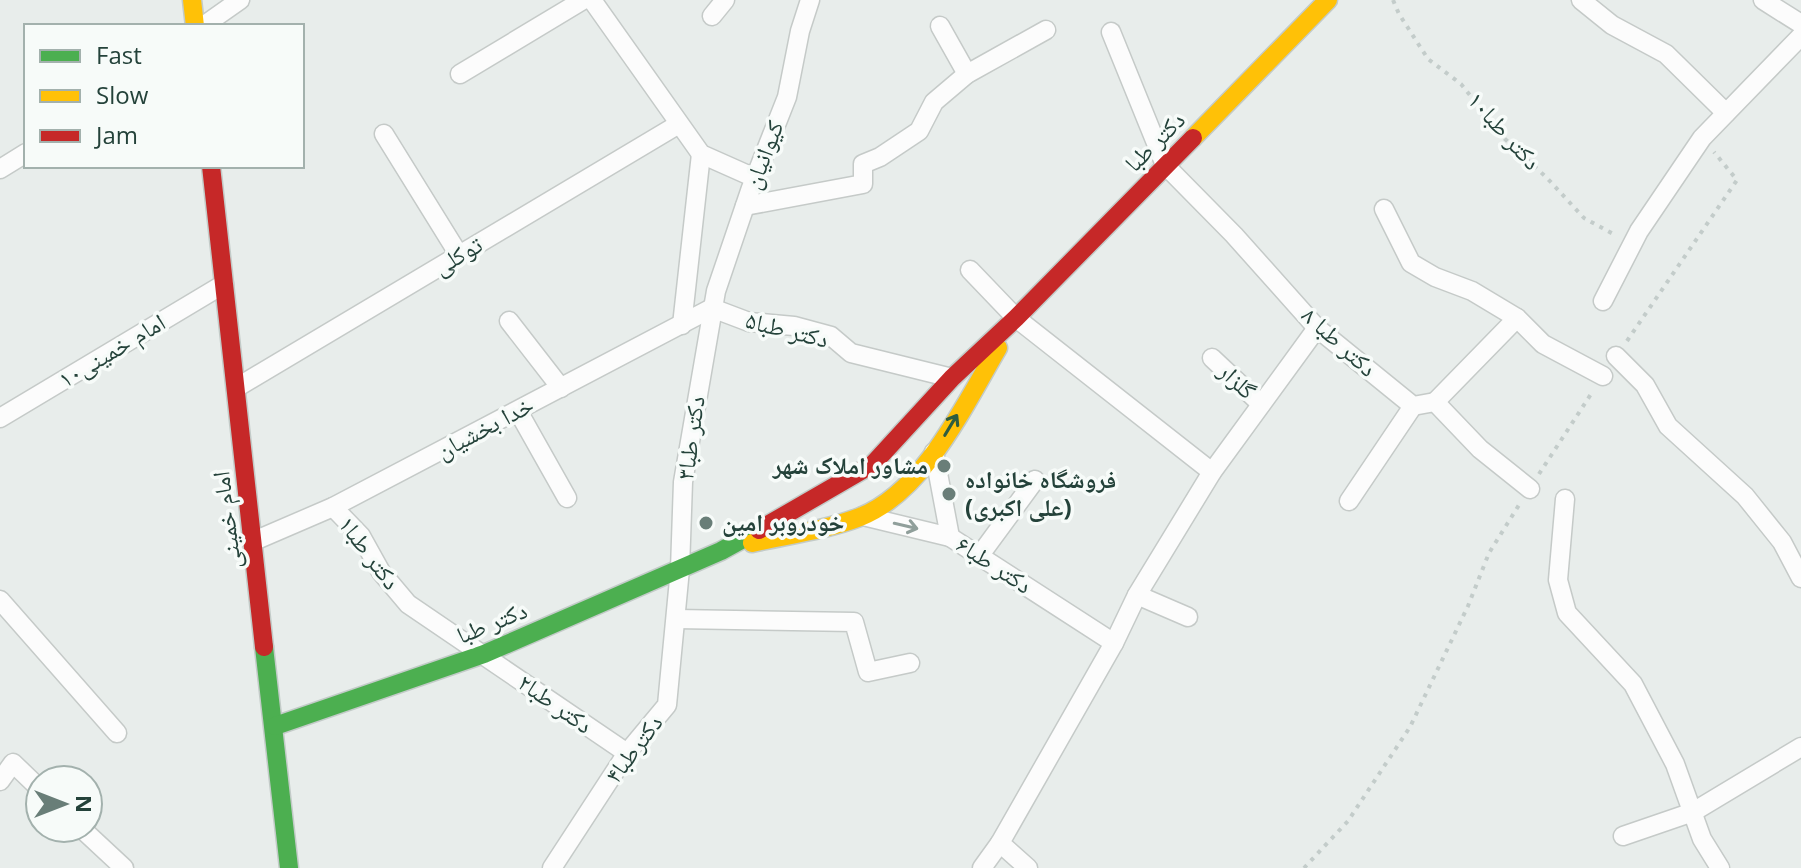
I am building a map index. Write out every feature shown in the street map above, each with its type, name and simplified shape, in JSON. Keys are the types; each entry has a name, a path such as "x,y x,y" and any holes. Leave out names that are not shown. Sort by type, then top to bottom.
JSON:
{"street":[{"path":"192,0 195,24"},
{"path":"206,24 240,0"},
{"path":"460,74 583,0"},
{"path":"592,0 701,154 755,178"},
{"path":"712,16 725,0"},
{"name":"کیوانیان","path":"712,308 745,206 787,97 800,31 810,0"},
{"name":"دکتر طبا","path":"721,551 863,516 952,378 1016,318 1328,0"},
{"path":"1581,0 1612,25 1666,54 1726,113"},
{"path":"1763,0 1801,24"},
{"path":"940,26 967,74"},
{"path":"745,206 863,184 863,164 880,157 919,131 934,102 967,74 1046,30"},
{"path":"1111,32 1165,165"},
{"path":"1603,301 1633,244 1702,138 1801,36"},
{"name":"توکلی","path":"236,388 679,124"},
{"path":"384,134 459,255"},
{"path":"0,169 24,154"},
{"path":"682,325 701,154"},
{"name":"دکتر طبا ۸","path":"1165,165 1317,328 1413,406"},
{"name":"امام خمینی","path":"211,168 289,868"},
{"path":"1384,209 1411,263 1435,277 1472,291 1517,318 1543,344 1603,376"},
{"path":"970,270 1016,318 1212,472"},
{"name":"امام خمینی۱۰","path":"0,418 224,284"},
{"name":"خدا بخشیان","path":"254,541 333,507 712,308"},
{"name":"دکتر طبا۵","path":"712,308 749,322 794,326 831,336 851,353 952,378"},
{"name":"دکتر طبا۳","path":"680,569 683,482 712,308"},
{"name":"دکتر طبا","path":"275,726 484,654 887,477 934,452 1016,318"},
{"path":"1349,501 1413,406 1435,402 1517,318"},
{"path":"509,321 561,388"},
{"path":"982,868 1000,843 1114,643 1137,595 1212,472 1317,328"},
{"path":"1616,356 1645,385 1668,426 1745,496 1782,542 1801,578"},
{"name":"گلزار","path":"1212,358 1261,404"},
{"path":"1435,402 1480,449 1530,489"},
{"path":"518,411 567,498"},
{"path":"934,452 950,537"},
{"path":"980,555 1035,480"},
{"path":"1565,499 1558,580 1567,613 1633,684 1675,764 1702,839 1720,868"},
{"name":"دکتر طبا۱","path":"333,507 361,536 381,572 408,604 484,654"},
{"name":"دکتر طبا۶","path":"863,516 950,537 1114,643"},
{"name":"دکترطبا۴","path":"552,868 627,753 667,705 680,569"},
{"path":"1137,595 1188,617"},
{"path":"0,600 117,733"},
{"path":"676,619 854,622 868,672 910,663"},
{"name":"دکتر طبا۲","path":"484,654 627,753"},
{"path":"1623,836 1693,812 1801,747"},
{"path":"0,781 13,763 24,774"},
{"path":"1000,843 1028,868"},
{"path":"98,844 124,868"}],"path":[{"name":"دکتر طبا۱۰","path":"1393,0 1428,59 1461,84 1505,139 1584,218 1633,244"}],"traffic: fast":[{"path":"275,726 484,654 721,551 759,530"},
{"path":"264,647 289,868"}],"traffic: slow":[{"path":"192,0 195,24"},
{"path":"1193,138 1328,0"},
{"path":"752,543 834,525 860,517 883,505 904,488 941,444 998,348"}],"traffic: jam":[{"path":"759,530 873,464 952,378 1016,318 1193,138"},
{"path":"211,168 264,647"}],"place":[{"name":"مشاور املاک شهر","path":"944,466"},
{"name":"فروشگاه خانواده (علی اکبری)","path":"949,494"},
{"name":"خودروبر امین","path":"706,523"}]}
